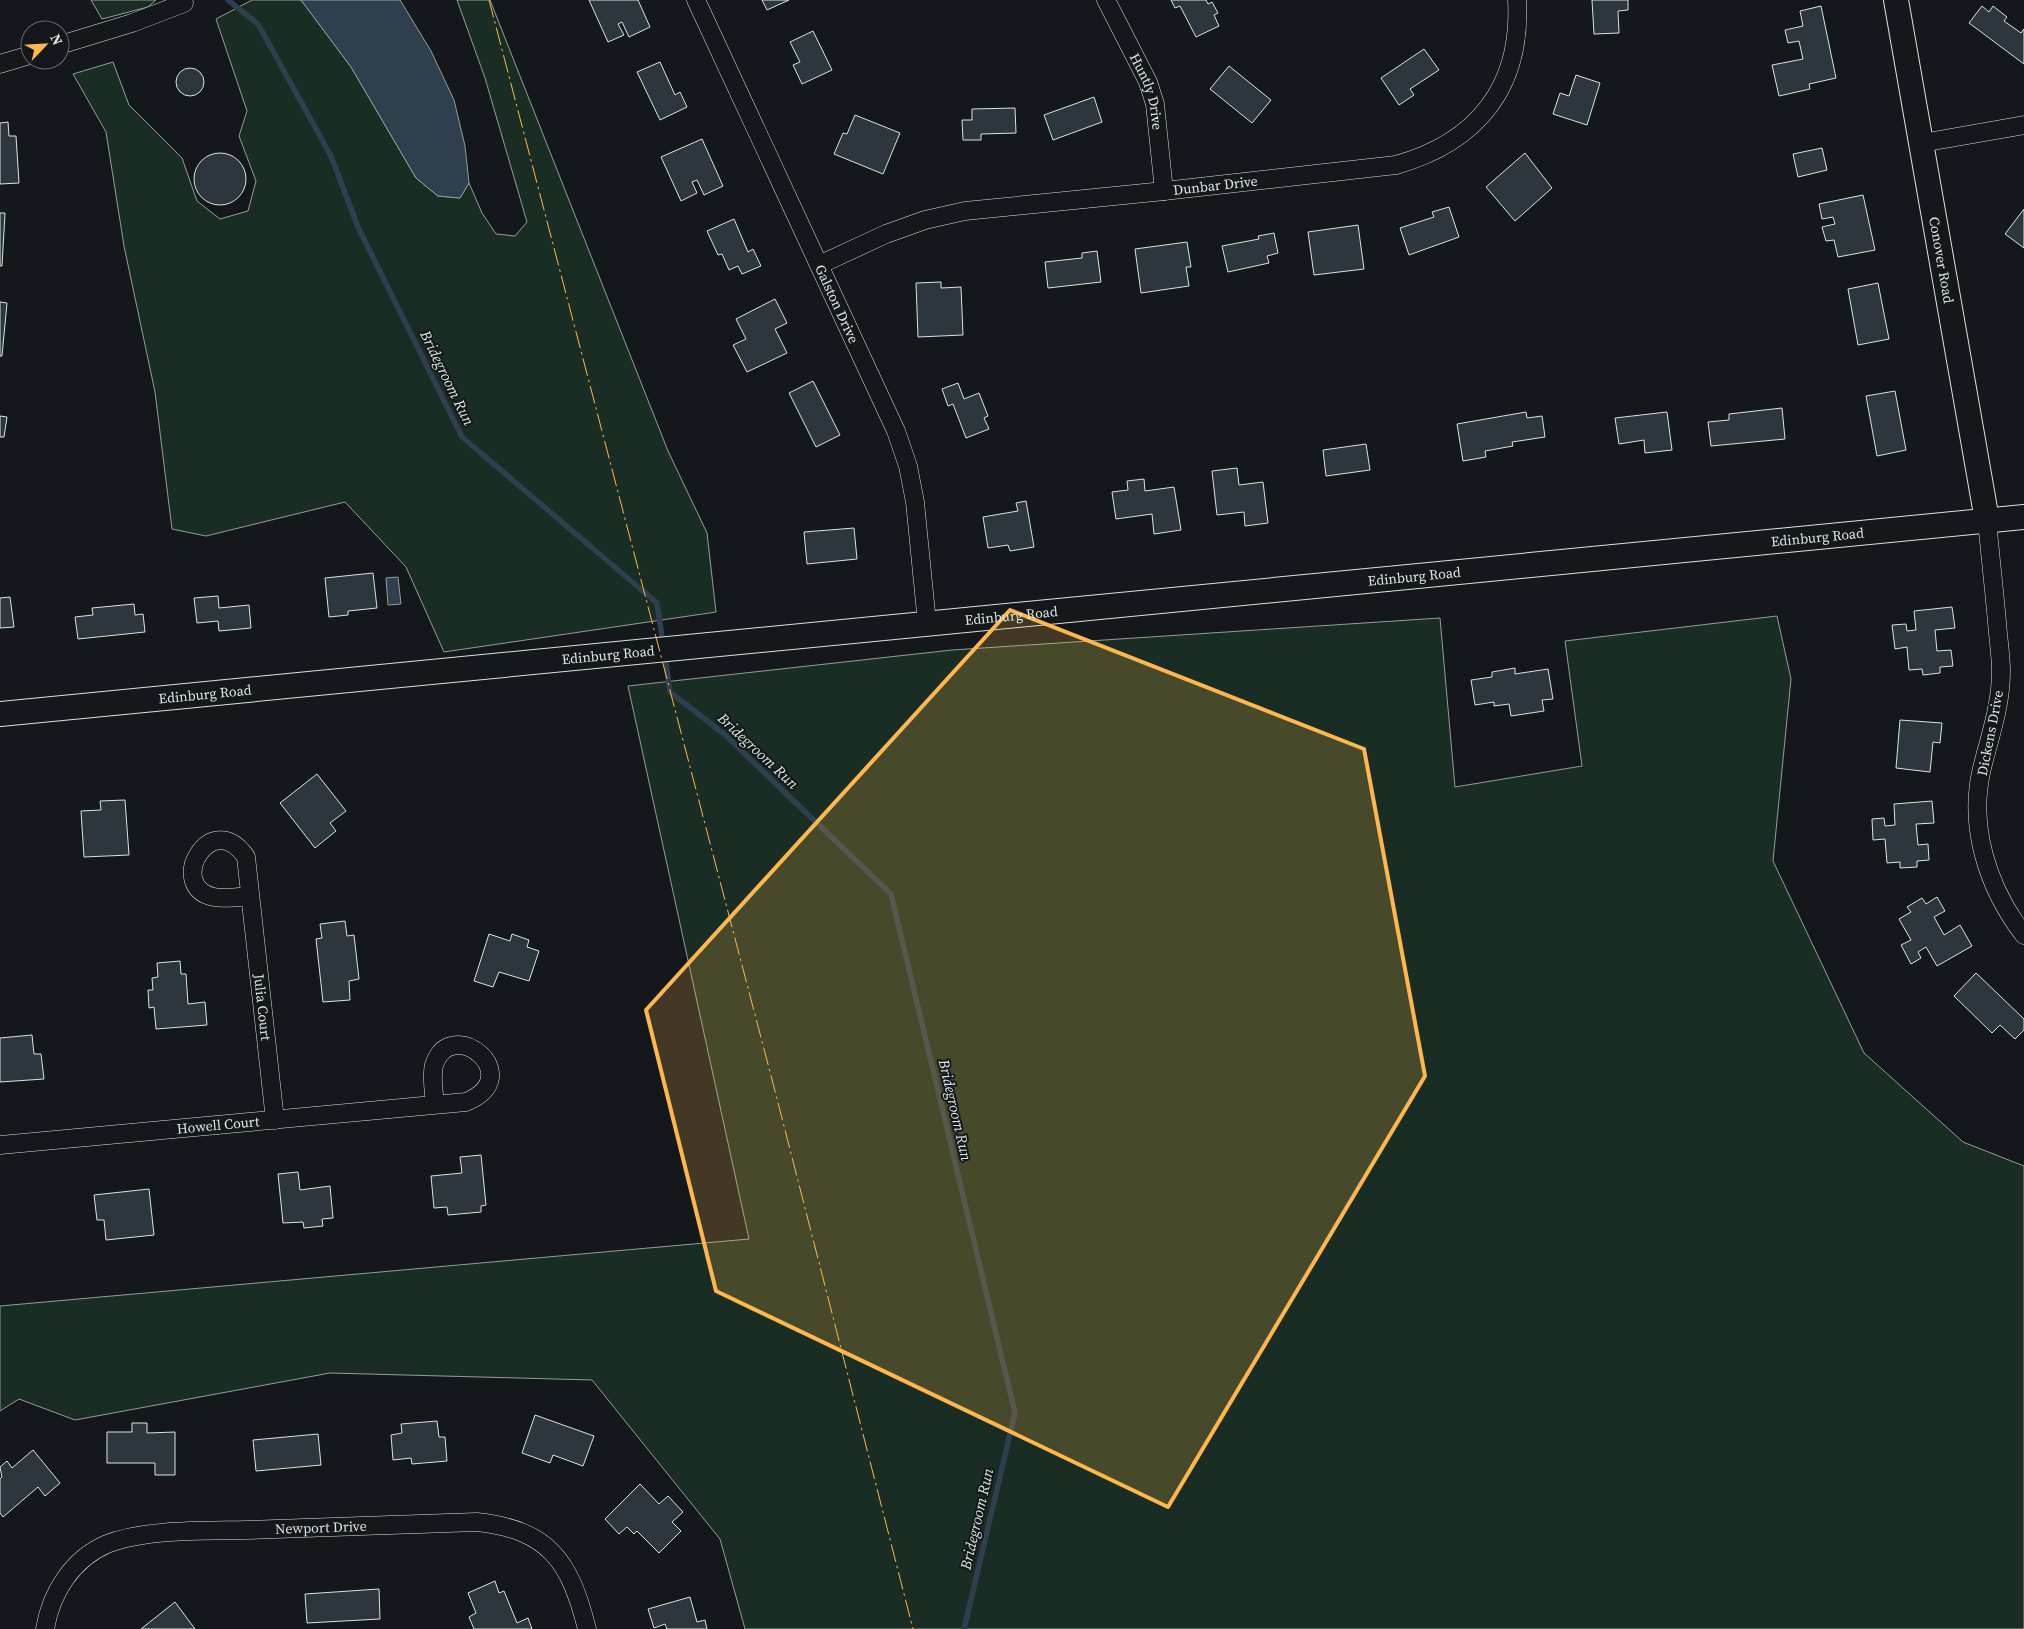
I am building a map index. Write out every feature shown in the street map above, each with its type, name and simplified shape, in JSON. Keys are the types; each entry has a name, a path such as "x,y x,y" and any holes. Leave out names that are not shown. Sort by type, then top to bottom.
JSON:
{"main road":[{"name":"Conover Road","path":"1896,0 1988,520"},
{"name":"Edinburg Road","path":"0,714 2024,516"}],"street":[{"name":"Galston Drive","path":"696,0 896,431 908,466 915,502 927,622"},
{"name":"Huntly Drive","path":"1106,0 1148,82 1155,104 1164,192"},
{"name":"Dunbar Drive","path":"820,265 886,234 925,220 965,211 1164,192 1396,165 1422,158 1445,147 1466,131 1485,112 1499,91 1511,65 1517,39 1518,0"},
{"path":"70,42 132,23 184,3"},
{"path":"0,64 20,58"},
{"path":"1922,143 2024,125"},
{"name":"Dickens Drive","path":"1988,520 2001,670 1999,701 1983,766 1979,792 1979,831 1984,859 1996,891 2009,916 2024,935"},
{"name":"Julia Court","path":"250,896 274,1120"},
{"name":"Howell Court","path":"0,1145 435,1104"},
{"name":"Newport Drive","path":"45,1629 48,1613 56,1591 69,1573 85,1557 106,1545 129,1537 188,1532 477,1522 501,1524 523,1532 541,1543 556,1556 569,1574 578,1593 587,1629"}],"highlighted area":[{"path":"1010,610 1364,749 1425,1076 1168,1507 716,1291 646,1010"}],"green space":[{"path":"91,0 156,0 148,7 102,19"},
{"path":"252,0 301,0 351,67 416,178 438,196 460,198 469,183 482,213 496,234 515,236 527,222 485,78 457,0 490,0 668,451 707,533 716,612 444,652 406,567 345,502 206,536 172,529 155,392 124,246 106,132 73,74 113,62 129,105 182,158 197,201 220,219 248,211 256,181 239,136 247,111 216,19"},
{"path":"1777,616 1791,679 1773,861 1864,1053 1963,1142 2024,1166 2024,1629 745,1629 720,1539 592,1380 330,1373 75,1420 19,1399 0,1411 0,1306 749,1239 628,686 952,650 1440,618 1455,787 1582,766 1565,641"}],"water":[{"path":"301,0 400,0 431,51 454,100 465,146 469,183 460,198 438,196 416,178 351,67"},
{"path":"398,577 401,604 388,605 386,578"}],"building":[{"path":"589,0 638,0 650,27 629,37 622,22 618,24 624,35 608,42"},
{"path":"762,0 789,0 767,10"},
{"path":"1171,0 1206,0 1208,4 1212,2 1218,13 1214,15 1219,26 1196,37 1180,6 1175,8"},
{"path":"1592,0 1628,0 1628,10 1618,11 1619,33 1594,34"},
{"path":"1821,6 1836,78 1809,84 1810,89 1779,96 1772,65 1803,59 1799,41 1788,43 1785,30 1803,26 1800,11"},
{"path":"1982,6 1989,12 1993,6 2007,17 2004,21 2021,33 2024,29 2024,64 1969,23"},
{"path":"813,31 832,70 802,84 793,65 800,62 790,42"},
{"path":"1424,49 1439,70 1410,89 1414,95 1399,105 1381,78"},
{"path":"660,62 675,95 680,92 687,107 660,120 637,72"},
{"path":"1229,66 1271,100 1252,123 1210,89"},
{"path":"190,68 200,72 204,82 200,92 190,96 180,92 176,82 180,72"},
{"path":"1576,75 1600,83 1587,125 1553,114 1560,93 1569,96"},
{"path":"1094,97 1102,122 1053,140 1044,115"},
{"path":"1015,108 1016,133 981,134 981,140 963,140 962,120 972,120 972,109"},
{"path":"855,115 900,133 883,174 834,154 843,133 847,134"},
{"path":"8,122 9,136 16,136 19,183 0,184 0,123"},
{"path":"702,139 723,186 704,195 697,180 692,182 697,193 681,201 661,157"},
{"path":"1822,148 1827,170 1798,177 1793,154"},
{"path":"215,153 225,153 239,160 246,174 246,184 239,198 225,205 215,205 205,201 198,194 194,184 194,174 198,164 205,157"},
{"path":"1525,153 1552,188 1515,221 1486,187"},
{"path":"1863,195 1875,250 1838,257 1834,240 1826,241 1822,227 1835,224 1833,217 1822,219 1819,204"},
{"path":"1449,207 1459,237 1409,255 1400,228 1434,217 1432,212"},
{"path":"2024,209 2024,248 2005,234"},
{"path":"0,213 5,213 2,266 0,266"},
{"path":"734,219 748,252 753,249 761,266 742,274 738,266 729,270 722,254 718,255 707,231"},
{"path":"1358,225 1364,269 1314,275 1308,232"},
{"path":"1274,233 1278,253 1267,256 1269,263 1228,272 1222,246 1259,239 1258,236"},
{"path":"1187,242 1191,267 1186,267 1189,286 1141,293 1135,249"},
{"path":"1097,251 1101,282 1048,288 1045,262 1082,258 1082,253"},
{"path":"941,282 941,288 961,287 963,335 918,337 916,283"},
{"path":"1878,283 1889,339 1858,345 1848,289"},
{"path":"775,299 787,323 775,329 787,353 747,372 733,345 746,339 736,319"},
{"path":"0,302 7,303 2,356 0,356"},
{"path":"813,381 840,435 816,447 789,393"},
{"path":"958,383 964,399 979,393 988,416 984,418 989,429 966,438 953,404 948,406 942,389"},
{"path":"1895,391 1906,450 1877,456 1866,396"},
{"path":"1782,408 1785,439 1711,446 1708,422 1729,420 1729,414"},
{"path":"1526,412 1527,418 1542,416 1545,437 1512,442 1513,446 1485,451 1486,457 1463,461 1457,424"},
{"path":"1667,412 1672,450 1645,453 1644,440 1619,444 1615,418"},
{"path":"0,416 7,417 4,437 0,437"},
{"path":"1366,444 1370,470 1326,476 1323,450"},
{"path":"1237,468 1239,485 1263,482 1268,523 1245,526 1244,512 1217,515 1212,471"},
{"path":"1144,479 1145,491 1174,487 1181,530 1154,534 1152,514 1116,519 1112,492 1128,490 1127,481"},
{"path":"1026,501 1034,547 1010,551 1008,545 988,548 983,517 1018,511 1016,503"},
{"path":"854,528 857,559 807,564 804,532"},
{"path":"373,573 377,608 348,611 348,615 329,617 325,578"},
{"path":"218,596 219,608 249,605 251,628 219,631 218,621 197,623 194,598"},
{"path":"10,597 14,627 0,628 0,598"},
{"path":"134,604 135,615 143,614 145,632 78,639 75,617 93,615 92,608"},
{"path":"1952,607 1955,628 1935,630 1937,651 1951,650 1953,666 1940,667 1940,673 1923,675 1922,669 1909,670 1907,647 1895,649 1892,625 1906,624 1907,631 1916,630 1914,611"},
{"path":"1515,668 1515,674 1548,669 1553,699 1542,700 1544,711 1511,716 1509,704 1494,706 1494,702 1475,705 1471,680 1492,677 1492,672"},
{"path":"1900,720 1942,723 1940,743 1933,742 1930,772 1896,768"},
{"path":"317,774 346,811 330,823 336,831 315,848 280,803"},
{"path":"125,800 129,855 84,857 81,811 101,810 100,801"},
{"path":"1932,801 1934,823 1916,824 1918,845 1928,844 1929,860 1917,861 1917,867 1900,868 1900,862 1887,863 1885,839 1873,840 1872,819 1884,818 1885,826 1895,825 1894,804"},
{"path":"1937,897 1945,911 1934,917 1944,935 1960,925 1972,946 1937,966 1926,947 1918,952 1921,958 1911,964 1901,945 1911,940 1899,919 1911,912 1907,907 1922,898 1926,904"},
{"path":"345,921 347,936 354,935 359,979 349,981 350,1000 323,1002 316,939 322,938 320,924"},
{"path":"489,934 510,941 512,934 529,940 527,947 539,951 529,981 499,972 493,987 474,981"},
{"path":"180,961 181,974 186,974 188,1004 205,1002 207,1025 156,1029 154,1007 149,1008 148,990 153,990 152,978 158,977 157,963"},
{"path":"1976,973 2024,1019 2024,1030 2015,1039 2000,1025 1992,1033 1954,996"},
{"path":"32,1035 34,1054 41,1054 44,1079 0,1082 0,1038"},
{"path":"481,1155 486,1205 481,1206 481,1212 448,1215 447,1207 434,1208 431,1176 462,1173 460,1157"},
{"path":"298,1172 300,1190 330,1186 333,1218 322,1219 323,1226 304,1228 303,1222 283,1223 278,1174"},
{"path":"149,1189 154,1235 106,1240 104,1220 97,1220 94,1195"},
{"path":"535,1415 594,1436 583,1466 553,1455 550,1463 522,1453"},
{"path":"437,1421 439,1437 445,1437 447,1461 412,1464 411,1458 393,1460 391,1435 402,1433 401,1424"},
{"path":"132,1423 147,1423 147,1433 175,1432 175,1475 155,1475 155,1463 107,1463 107,1432 132,1432"},
{"path":"318,1434 321,1465 256,1471 253,1440"},
{"path":"33,1450 60,1483 45,1496 38,1487 3,1517 0,1513 0,1479 2,1477 0,1467 7,1461 12,1468"},
{"path":"640,1484 659,1504 668,1496 683,1512 672,1522 681,1531 659,1553 637,1531 634,1534 627,1527 619,1534 605,1519"},
{"path":"495,1581 499,1593 504,1591 517,1623 528,1618 532,1629 474,1629 469,1617 476,1613 468,1593"},
{"path":"379,1589 380,1619 307,1623 305,1594"},
{"path":"690,1597 697,1622 705,1620 707,1629 667,1629 665,1624 654,1628 648,1609"},
{"path":"175,1602 195,1629 141,1629"}],"waterway":[{"name":"Bridegroom Run","path":"228,0 258,24 331,156 358,227 462,437 657,603 663,643"},
{"name":"Bridegroom Run","path":"665,655 670,692 724,734 891,894 1015,1413 964,1629"}],"power":[{"path":"489,0 775,1091 913,1629"}]}
